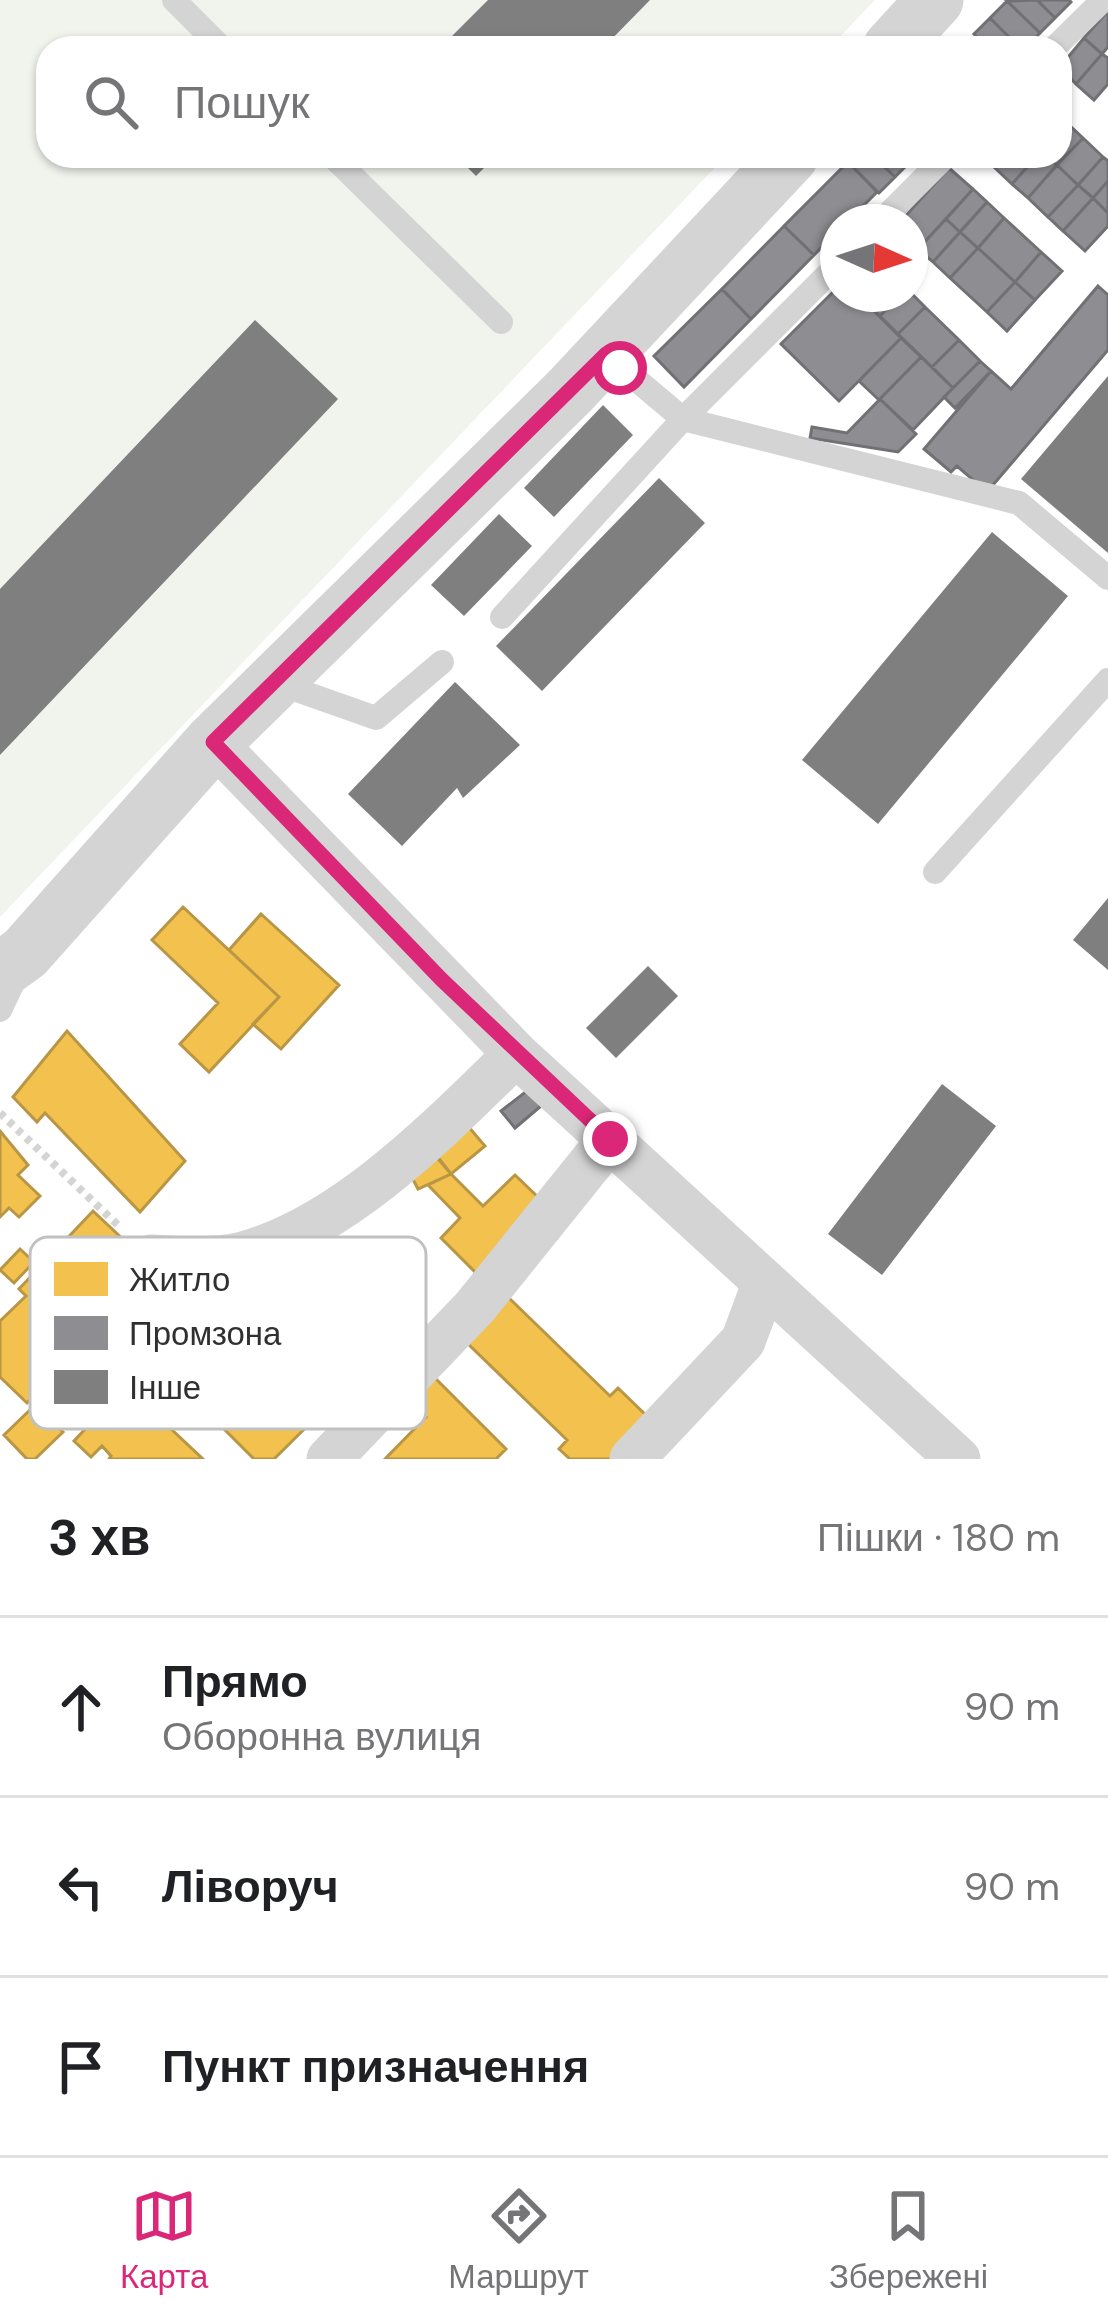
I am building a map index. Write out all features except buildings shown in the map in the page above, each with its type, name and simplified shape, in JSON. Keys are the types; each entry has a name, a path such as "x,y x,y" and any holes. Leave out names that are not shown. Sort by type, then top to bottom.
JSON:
{"street":[{"path":"902,36 935,0"},
{"path":"13,962 213,742 606,354 779,168"},
{"path":"213,742 516,1054 958,1459"},
{"path":"279,1237 339,1208 441,1126 516,1054"},
{"path":"426,1359 475,1308 610,1139"},
{"path":"632,1459 743,1342 765,1282"},
{"path":"329,1459 358,1429"}],"lane":[{"path":"174,0 210,36"},
{"path":"1066,36 1102,0"},
{"path":"344,168 500,322"},
{"path":"898,204 934,168"},
{"path":"502,617 683,419 820,282"},
{"path":"606,354 683,419 1019,503 1108,578"},
{"path":"272,681 376,718 442,662"},
{"path":"935,872 1108,680"},
{"path":"0,1010 13,962"}],"path":[{"path":"0,1113 130,1237"}],"shaded area":[{"path":"0,0 875,0 840,36 36,36 36,168 715,168 0,917"}],"route":[{"path":"610,1139 442,980 213,742 606,354 620,368"}]}
